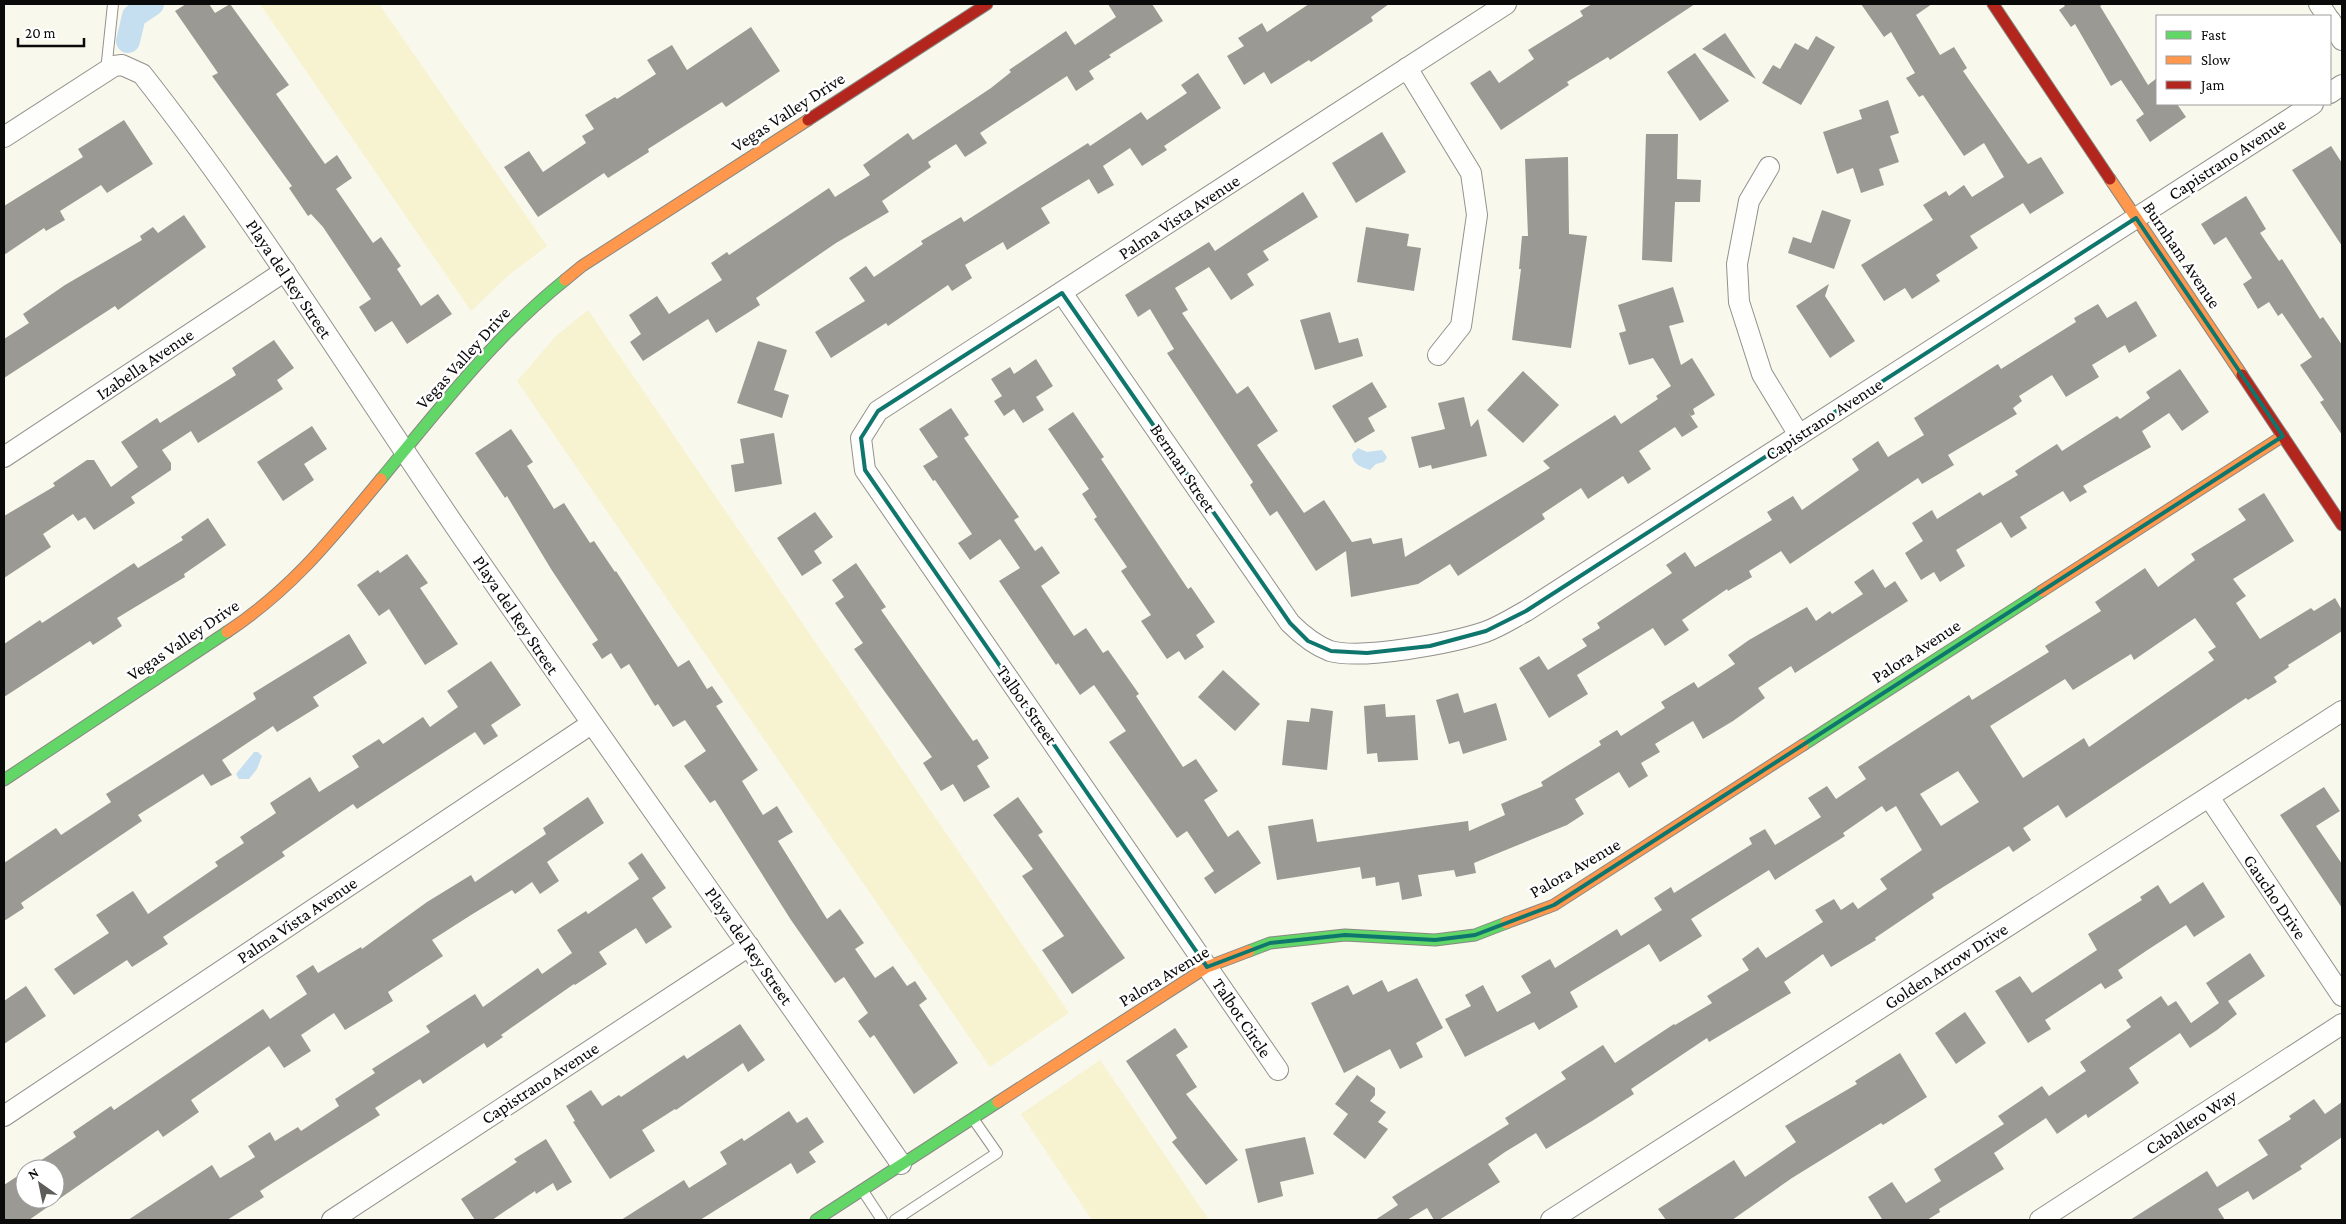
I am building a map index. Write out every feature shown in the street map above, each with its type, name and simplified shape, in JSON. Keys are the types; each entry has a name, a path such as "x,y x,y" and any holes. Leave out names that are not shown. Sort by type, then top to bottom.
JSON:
{"street":[{"name":"Vegas Valley Drive","path":"4,780 236,627 271,600 312,562 488,352 529,309 582,266 988,4"},
{"name":"Palma Vista Avenue","path":"860,438 878,411 1506,4"},
{"name":"Burnham Avenue","path":"1993,4 2342,525"},
{"path":"2319,4 2326,15"},
{"path":"2331,22 2342,40"},
{"name":"Playa del Rey Street","path":"106,71 114,66 130,67 142,74 154,89 285,271 404,452 590,724 749,946 901,1164"},
{"path":"1407,68 1472,173 1477,215 1461,326 1438,355"},
{"path":"4,137 106,71"},
{"path":"2331,92 2342,85"},
{"name":"Capistrano Avenue","path":"1308,640 1331,651 1367,653 1430,646 1486,632 1526,611 2310,105"},
{"path":"1768,167 1749,201 1737,264 1739,302 1762,374 1799,435"},
{"name":"Izabella Avenue","path":"4,457 285,271"},
{"name":"Berman Street","path":"1062,292 1290,623 1308,640"},
{"name":"Palora Avenue","path":"816,1220 1207,967 1270,943 1345,935 1435,940 1475,935 1554,905 2283,436"},
{"name":"Talbot Street","path":"860,438 866,470 1207,967"},
{"name":"Golden Arrow Drive","path":"1550,1220 2342,711"},
{"name":"Palma Vista Avenue","path":"4,1116 590,724"},
{"name":"Gaucho Drive","path":"2209,797 2342,996"},
{"name":"Capistrano Avenue","path":"332,1220 749,946"},
{"name":"Talbot Circle","path":"1207,967 1278,1070"},
{"name":"Caballero Way","path":"2040,1220 2342,1024"}],"lane":[{"path":"106,71 113,4"},
{"path":"895,1220 996,1153 973,1118"},
{"path":"862,1190 882,1220"}],"highlighted area":[{"path":"2136,218 2283,436 1554,905 1475,935 1435,940 1345,935 1270,943 1207,967 865,470 861,438 878,411 1062,293 1290,623 1308,641 1331,651 1367,653 1430,646 1486,631 1526,611"}],"sand":[{"path":"260,4 379,4 547,246 510,274 471,311"},
{"path":"588,310 1069,1013 990,1067 517,381 556,336"},
{"path":"1100,1060 1209,1220 1092,1220 1021,1114"}],"water":[{"path":"1358,448 1367,452 1382,450 1387,457 1384,462 1376,464 1370,470 1355,463 1352,454"},
{"path":"254,752 258,752 262,756 257,769 249,779 239,779 236,774"}],"building":[{"path":"186,4 209,4 215,13 230,4 289,85 276,94 325,164 337,155 352,178 336,189 373,243 381,237 401,266 397,269 421,306 438,294 452,314 407,344 392,321 375,332 359,307 371,299 323,227 311,214 308,216 289,188 292,186 212,76 218,73 175,11"},
{"path":"1108,4 1152,4 1163,21 1109,55 1111,57 1089,71 1094,79 1076,91 1067,76 980,133 987,143 965,157 956,144 928,162 931,167 882,201 889,212 836,243 756,298 760,305 716,333 708,319 643,361 630,342 641,334 629,315 657,296 669,314 722,280 711,263 727,252 729,255 829,188 835,197 870,175 863,165 908,133 913,140 991,88 1011,72 1009,70 1066,31 1075,45 1116,17"},
{"path":"1309,4 1389,4 1371,17 1373,21 1311,62 1309,60 1271,84 1264,72 1244,85 1227,56 1244,46 1238,38 1262,23 1267,32"},
{"path":"1592,4 1695,4 1610,60 1608,57 1567,82 1569,85 1501,130 1470,83 1490,70 1499,83 1534,59 1528,50 1583,16 1580,11"},
{"path":"1861,4 1932,4 1916,15 1940,55 1954,47 1967,68 1963,71 2028,164 2041,157 2064,193 2030,214 2023,203 1970,236 1978,248 1936,275 1940,281 1912,299 1905,288 1884,301 1861,265 1933,220 1923,205 1946,191 1949,196 1964,185 1972,197 2004,177 1984,143 1964,156 1923,95 1919,97 1906,78 1915,73 1891,32 1884,37"},
{"path":"2063,4 2104,4 2100,6 2148,85 2156,79 2156,105 2178,105 2186,117 2150,142 2136,120 2144,114 2121,80 2111,86 2075,24 2071,27 2059,10 2065,6"},
{"path":"751,27 780,71 726,107 722,102 648,149 649,152 608,178 604,173 538,217 504,167 529,151 543,172 586,143 582,136 594,129 585,115 615,97 617,99 656,74 647,60 672,45 687,70"},
{"path":"1725,33 1756,79 1702,49"},
{"path":"1816,36 1835,47 1801,105 1762,83 1773,65 1780,69 1795,43 1808,50"},
{"path":"1695,53 1729,101 1700,121 1667,72"},
{"path":"1198,73 1221,108 1164,146 1167,150 1142,166 1130,148 1103,166 1114,185 1098,194 1089,179 1041,208 1050,223 1007,250 1003,242 965,265 972,278 952,291 948,285 888,326 886,323 831,358 815,332 865,301 849,278 866,266 874,277 923,244 921,241 961,217 964,222 1088,143 1090,146 1141,112 1147,120 1187,93 1181,85"},
{"path":"1888,100 1899,133 1890,136 1899,162 1879,169 1884,185 1861,193 1853,168 1837,174 1823,132 1862,119 1859,110"},
{"path":"124,120 153,164 107,193 101,185 60,211 65,220 46,231 44,228 4,255 4,206 83,157 78,149"},
{"path":"1382,132 1406,172 1356,203 1332,163"},
{"path":"1646,134 1678,134 1677,179 1701,180 1700,202 1675,202 1672,262 1642,260"},
{"path":"2331,146 2342,163 2342,246 2292,170"},
{"path":"1568,157 1569,234 1587,236 1571,348 1512,340 1521,269 1519,269 1522,236 1528,236 1525,159"},
{"path":"1303,192 1318,217 1263,251 1269,260 1247,274 1254,285 1231,300 1209,267 1175,288 1188,310 1182,313 1237,394 1248,386 1278,431 1257,445 1304,513 1324,500 1352,542 1371,538 1373,544 1402,538 1405,557 1550,468 1543,461 1615,415 1621,424 1658,399 1656,396 1671,386 1653,358 1629,365 1619,333 1626,331 1618,305 1673,287 1684,322 1669,326 1681,365 1692,358 1715,395 1693,409 1695,414 1691,416 1688,412 1698,427 1682,437 1675,427 1639,451 1651,469 1628,484 1623,476 1588,499 1581,488 1542,514 1545,519 1458,576 1450,564 1418,584 1351,597 1346,551 1316,571 1277,511 1270,516 1250,485 1253,482 1167,353 1174,349 1150,309 1138,317 1125,295 1209,242 1215,251"},
{"path":"2246,196 2266,229 2260,233 2279,261 2282,259 2320,319 2323,317 2342,345 2342,435 2320,402 2324,400 2300,365 2312,357 2282,313 2278,316 2269,302 2258,309 2243,284 2252,278 2226,237 2214,245 2201,224"},
{"path":"1822,210 1851,220 1834,269 1788,253 1793,237 1811,243"},
{"path":"184,215 206,247 118,310 115,306 4,378 4,339 29,323 23,314 65,285 142,240 140,236 153,227 158,233"},
{"path":"1366,227 1409,234 1407,246 1421,248 1414,291 1357,282"},
{"path":"1829,284 1825,296 1855,341 1830,358 1796,306"},
{"path":"2136,301 2157,336 2129,353 2125,345 2092,365 2099,377 2066,397 2052,375 2019,396 2022,401 2013,408 2017,414 1948,455 1954,465 1922,484 1918,478 1790,564 1781,551 1749,571 1752,577 1728,591 1727,589 1682,620 1689,630 1665,646 1653,628 1577,675 1588,694 1549,718 1519,668 1539,656 1548,670 1587,646 1582,639 1600,628 1597,623 1672,573 1666,565 1685,552 1695,567 1772,520 1767,512 1793,496 1802,510 1859,470 1852,459 1878,441 1888,457 1924,435 1914,418 1998,364 2001,369 2076,322 2074,318 2098,304 2107,318"},
{"path":"1330,312 1339,343 1358,338 1363,356 1315,370 1300,320"},
{"path":"274,340 294,368 277,380 283,389 198,443 191,431 162,450 171,463 171,470 131,497 135,503 94,530 85,517 78,521 73,514 43,534 51,547 4,578 4,516 55,486 53,483 87,460 94,460 111,487 138,467 121,442 157,418 160,423 236,375 232,368"},
{"path":"758,341 787,350 774,390 789,395 782,418 737,403"},
{"path":"1036,359 1053,386 1036,397 1044,410 1023,423 1014,409 1004,416 994,401 1002,396 991,379 1010,367 1014,374"},
{"path":"2180,369 2209,412 2182,431 2169,413 2142,431 2151,447 2083,486 2087,492 2070,502 2063,491 2020,517 2027,528 2011,538 2001,522 1956,550 1965,566 1940,582 1934,572 1921,580 1905,553 1923,541 1912,523 1932,510 1937,519 1980,492 1983,496 2018,475 2015,471 2057,444 2062,451 2117,416 2120,419 2150,398 2146,392"},
{"path":"1523,371 1559,405 1523,443 1487,410"},
{"path":"1372,382 1387,407 1368,418 1375,431 1355,443 1332,406"},
{"path":"1464,397 1471,427 1478,419 1487,456 1432,469 1431,465 1419,468 1411,437 1445,429 1438,403"},
{"path":"951,408 969,435 964,438 1019,517 1014,520 1035,551 1042,546 1060,573 1041,586 1074,636 1086,628 1103,653 1108,650 1139,694 1136,696 1183,767 1196,759 1218,791 1204,800 1228,837 1238,830 1261,863 1215,894 1204,878 1214,871 1187,831 1177,838 1109,742 1126,731 1094,685 1080,695 1058,663 1056,665 999,581 1020,568 1000,539 970,560 958,543 972,534 935,480 933,481 923,466 938,457 919,429"},
{"path":"1073,412 1104,457 1101,459 1188,589 1191,587 1215,622 1196,635 1204,647 1185,660 1179,651 1167,659 1141,621 1151,615 1121,571 1127,567 1094,519 1097,517 1082,494 1089,489 1048,429"},
{"path":"312,426 327,449 304,464 314,480 283,501 257,462"},
{"path":"511,429 533,462 527,466 554,509 564,503 590,543 594,541 616,571 678,667 689,660 707,689 712,686 723,702 716,706 758,770 742,781 763,815 777,806 793,832 778,841 827,919 840,909 864,943 855,949 875,978 893,966 907,986 915,981 927,999 919,1005 958,1063 914,1094 874,1035 870,1038 858,1021 868,1013 844,977 835,983 791,920 715,800 710,803 684,766 706,751 685,720 673,727 658,704 655,706 629,664 621,669 611,653 602,659 592,644 598,640 551,569 507,496 505,498 475,453"},
{"path":"774,433 782,484 735,492 731,465 744,463 740,439"},
{"path":"2264,493 2294,541 2233,579 2246,596 2236,603 2260,639 2311,608 2314,611 2335,598 2342,610 2342,631 2288,665 2289,667 2274,677 2277,682 2248,700 2246,698 2066,818 2058,805 2023,828 2031,840 2013,852 2009,846 1932,894 1934,898 1875,938 1876,940 1831,967 1823,954 1784,982 1791,993 1709,1042 1707,1038 1631,1089 1634,1094 1592,1121 1546,1149 1536,1133 1505,1152 1488,1164 1500,1182 1439,1220 1434,1220 1427,1208 1407,1220 1375,1220 1398,1205 1392,1197 1509,1124 1505,1118 1566,1079 1561,1072 1603,1045 1615,1063 1674,1024 1712,1003 1707,996 1749,970 1742,959 1758,947 1766,958 1823,922 1815,910 1834,899 1841,910 1853,902 1858,909 1887,889 1880,879 1922,850 1896,806 1886,812 1882,806 1843,833 1845,836 1775,880 1769,870 1691,919 1702,936 1660,962 1649,944 1570,992 1578,1007 1539,1030 1534,1022 1465,1057 1445,1019 1471,1006 1465,995 1483,985 1497,1012 1531,993 1521,976 1550,959 1555,968 1617,929 1621,936 1662,910 1654,898 1671,887 1674,893 1752,844 1749,838 1765,829 1775,845 1821,817 1808,798 1827,786 1836,799 1866,779 1858,767 1969,695 1972,700 2049,652 2045,646 2101,611 2095,602 2145,568 2158,587 2195,560 2191,554 2246,520 2238,509","holes":["2195,618 2216,647 2208,652 2214,660 2089,747 2084,738 2023,778 1990,726 2065,679 2073,690 2131,654 2134,660","1958,771 1979,802 1941,826 1920,794"]},
{"path":"815,512 833,537 814,551 822,563 802,576 777,538"},
{"path":"208,518 226,545 184,574 185,577 117,618 122,626 93,645 90,641 4,697 4,644 40,620 42,623 134,563 138,568 183,540 181,537"},
{"path":"407,554 428,583 420,588 458,644 425,665 389,609 379,616 357,585 378,570 380,573"},
{"path":"856,563 886,607 881,610 973,741 977,739 989,758 977,766 990,787 964,802 953,784 941,791 923,763 932,757 854,649 863,643 835,603 844,597 832,580"},
{"path":"1873,569 1885,588 1895,581 1908,601 1795,673 1791,666 1758,688 1765,698 1733,721 1703,739 1693,721 1655,744 1660,752 1641,763 1648,776 1629,788 1619,772 1575,799 1584,814 1567,825 1474,863 1476,873 1456,877 1454,870 1418,875 1422,896 1402,900 1399,882 1376,886 1375,877 1362,879 1360,867 1277,880 1268,826 1313,819 1317,842 1468,821 1469,831 1505,815 1501,804 1543,786 1541,782 1601,745 1599,741 1617,730 1621,736 1665,708 1661,702 1694,682 1698,688 1735,664 1728,655 1749,640 1807,607 1816,621 1830,611 1832,614 1863,594 1854,582"},
{"path":"349,634 367,663 313,697 319,706 277,732 273,726 222,760 232,775 211,786 203,774 138,815 142,821 21,903 24,908 4,921 4,863 56,828 61,835 111,802 106,794 256,699 253,693"},
{"path":"491,661 521,705 491,725 498,736 484,745 475,732 357,809 353,804 282,852 285,856 163,937 168,944 132,967 127,960 74,995 54,969 109,933 96,915 133,891 148,914 218,866 215,862 244,843 240,837 276,813 270,803 310,777 319,792 359,767 352,756 379,739 383,744 423,717 430,727 458,707 447,691"},
{"path":"1223,670 1260,704 1235,731 1198,697"},
{"path":"1458,693 1464,713 1496,703 1507,740 1463,754 1459,741 1449,744 1436,700"},
{"path":"1385,704 1386,717 1415,715 1418,760 1378,762 1377,753 1367,754 1364,706"},
{"path":"1311,708 1333,711 1327,770 1282,765 1287,720 1309,722"},
{"path":"2324,787 2340,811 2316,826 2342,864 2342,908 2280,815"},
{"path":"588,797 604,823 547,862 559,881 540,894 532,882 515,894 512,890 432,940 443,956 388,992 393,1001 345,1030 334,1013 301,1035 311,1051 284,1068 269,1046 191,1100 199,1112 163,1137 158,1130 65,1195 65,1159 43,1159 76,1137 73,1132 111,1106 114,1110 263,1009 270,1019 307,994 296,976 313,965 318,973 361,947 362,949 427,902 471,875 475,882 546,834 543,828"},
{"path":"1018,797 1043,832 1038,835 1125,958 1072,994 1042,950 1064,936 1022,876 1033,869 993,815"},
{"path":"642,853 666,888 652,898 672,927 646,944 636,928 599,952 607,964 574,984 501,1035 503,1037 487,1048 484,1043 423,1084 420,1079 375,1108 380,1115 260,1191 264,1197 227,1220 128,1220 212,1165 220,1178 255,1157 248,1146 270,1132 275,1141 298,1127 301,1131 339,1106 335,1099 375,1073 372,1069 430,1032 426,1026 475,994 483,1007 538,968 542,974 572,953 557,930 586,911 588,914 639,879 628,863"},
{"path":"2203,882 2225,917 2194,937 2186,925 2118,970 2123,978 2105,989 2101,983 2045,1020 2051,1029 2028,1043 1995,991 2020,976 2032,993 2097,950 2088,934 2142,900 2140,897 2158,885 2170,904"},
{"path":"2250,953 2265,976 2228,1001 2237,1014 2217,1030 2190,1048 2180,1033 2129,1068 2139,1083 2088,1118 2086,1114 2057,1134 2046,1118 1994,1153 2004,1169 1939,1209 1940,1212 1927,1220 1879,1220 1882,1219 1868,1197 1892,1182 1906,1203 1941,1181 1934,1169 2004,1124 1998,1116 2042,1086 2049,1096 2086,1071 2080,1062 2131,1027 2126,1020 2161,996 2168,1006 2176,1001 2191,1023 2219,1003 2206,983"},
{"path":"1417,978 1443,1028 1416,1043 1423,1057 1400,1069 1390,1049 1344,1073 1311,1003 1348,985 1353,995 1382,980 1388,992"},
{"path":"26,986 46,1016 4,1044 4,1001"},
{"path":"1965,1012 1986,1043 1956,1064 1935,1033"},
{"path":"740,1024 765,1060 748,1072 743,1063 676,1110 642,1130 655,1151 610,1179 573,1122 575,1121 566,1106 591,1090 602,1106 619,1095 621,1097 684,1055 687,1059"},
{"path":"1175,1028 1188,1047 1176,1055 1197,1087 1186,1094 1238,1160 1206,1185 1172,1142 1177,1138 1126,1061"},
{"path":"1900,1053 1927,1097 1792,1178 1732,1220 1666,1220 1658,1209 1734,1160 1745,1177 1796,1142 1785,1126 1857,1084 1855,1081"},
{"path":"1357,1075 1375,1088 1375,1095 1370,1101 1386,1112 1378,1122 1388,1129 1365,1159 1333,1134 1348,1114 1335,1104"},
{"path":"2314,1099 2325,1114 2342,1102 2342,1137 2300,1166 2302,1169 2253,1200 2248,1191 2218,1209 2225,1220 2130,1220 2207,1171 2217,1187 2268,1155 2258,1140 2291,1119 2289,1116"},
{"path":"789,1111 797,1123 807,1117 824,1142 809,1152 816,1162 797,1174 791,1163 700,1220 621,1220 684,1180 689,1188 727,1164 720,1152 742,1138 744,1141"},
{"path":"1305,1137 1314,1174 1280,1182 1283,1196 1258,1203 1245,1149"},
{"path":"546,1139 572,1182 557,1191 553,1183 536,1194 535,1191 492,1220 475,1220 461,1199 517,1162 514,1159"},
{"path":"15,1178 15,1209 45,1209 29,1220 4,1220 4,1185"}],"waterway":[{"path":"128,41 134,16 152,4"}],"traffic: fast":[{"path":"381,479 446,400 514,325 565,280"},
{"path":"1803,745 2042,591"},
{"path":"4,780 227,632"},
{"path":"1249,951 1270,943 1345,935 1435,940 1475,935 1506,923"},
{"path":"816,1220 998,1102"}],"traffic: slow":[{"path":"565,280 582,266 808,120"},
{"path":"2110,179 2242,375"},
{"path":"2042,591 2283,436"},
{"path":"227,632 250,616 291,580 328,542 381,479"},
{"path":"1506,923 1554,905 1803,745"},
{"path":"998,1102 1207,967 1249,951"}],"traffic: jam":[{"path":"808,120 987,4"},
{"path":"1993,4 2110,179"},
{"path":"2242,375 2342,525"}]}
